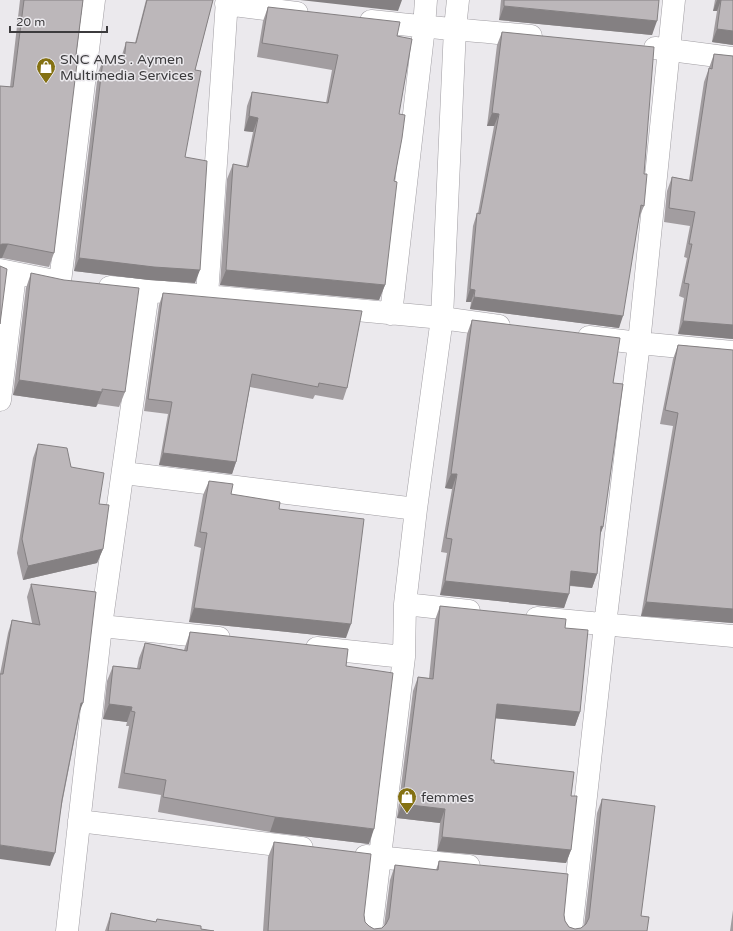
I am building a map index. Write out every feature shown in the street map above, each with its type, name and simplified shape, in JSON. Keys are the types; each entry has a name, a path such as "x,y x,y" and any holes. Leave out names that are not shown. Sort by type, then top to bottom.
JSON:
{"street":[{"path":"60,282 94,0"},
{"path":"391,314 426,0"},
{"path":"371,931 404,657 405,604 416,509 442,318 455,28 458,0"},
{"path":"571,931 605,625 639,343 674,0"},
{"path":"207,296 227,2 313,14"},
{"path":"353,19 550,38"},
{"path":"637,46 733,58"},
{"path":"0,400 8,272 60,282 148,292 207,296 442,318 521,328"},
{"path":"66,931 101,626 124,473 148,292"},
{"path":"568,334 639,343 733,352"},
{"path":"124,473 416,509"},
{"path":"405,604 490,613"},
{"path":"520,616 733,636"},
{"path":"101,626 241,640"},
{"path":"295,646 404,657"},
{"path":"79,820 325,851"},
{"path":"348,854 491,868"},
{"path":"554,874 577,876"}],"building":[{"path":"24,0 83,0 76,55 78,55 54,253 8,244 0,245 0,86 13,87"},
{"path":"147,0 213,0 195,70 201,71 185,157 207,161 200,270 154,267 79,258 103,60 124,62 126,42 136,43"},
{"path":"504,0 659,0 657,21 504,6"},
{"path":"721,0 733,0 733,31 717,29"},
{"path":"268,7 400,22 397,36 412,39 399,114 405,115 394,181 397,182 385,285 226,270 233,164 248,167 258,118 249,116 252,92 328,103 338,55 262,43"},
{"path":"502,32 654,47 644,174 647,174 644,206 641,205 623,316 474,297 475,290 470,289 477,213 480,214 499,114 492,113"},
{"path":"714,54 733,56 733,325 683,321 689,284 684,283 692,244 689,244 695,212 669,208 672,177 692,181 709,68 712,69"},
{"path":"0,266 7,269 0,324"},
{"path":"31,273 64,280 139,288 125,392 102,389 102,392 19,380"},
{"path":"163,293 362,311 347,388 319,383 318,387 252,374 236,462 163,453 172,402 148,399"},
{"path":"472,320 620,338 613,383 623,384 603,527 601,526 597,574 571,571 569,594 445,581 452,539 446,538 457,474 451,474"},
{"path":"678,345 733,350 733,609 646,602 678,413 665,410"},
{"path":"38,444 67,448 71,467 104,473 99,504 109,505 103,549 28,566 22,539"},
{"path":"209,481 233,484 231,494 280,502 279,509 364,519 351,624 194,608 207,533 200,532"},
{"path":"31,584 96,592 83,703 81,703 62,800 55,853 0,845 0,674 3,674 12,620 40,625"},
{"path":"440,606 566,619 565,628 588,630 580,712 497,704 491,760 494,760 494,763 574,772 571,796 577,796 571,850 442,837 445,809 402,804 418,677 433,679"},
{"path":"190,632 348,649 346,666 393,673 374,829 275,817 163,797 166,780 124,773 135,712 131,711 132,707 109,704 113,666 140,669 145,643 187,651"},
{"path":"602,799 655,806 641,916 649,917 647,931 268,931 274,842 371,854 364,915 365,922 374,929 382,928 389,918 395,865 438,870 439,861 568,874 564,915 565,921 569,927 575,929 581,928 586,924 589,918"},
{"path":"111,913 156,922 157,919 201,926 201,929 214,931 108,931"}],"place":[{"name":"SNC AMS . Aymen Multimedia Services","path":"46,84"},
{"name":"femmes","path":"407,814"}]}
